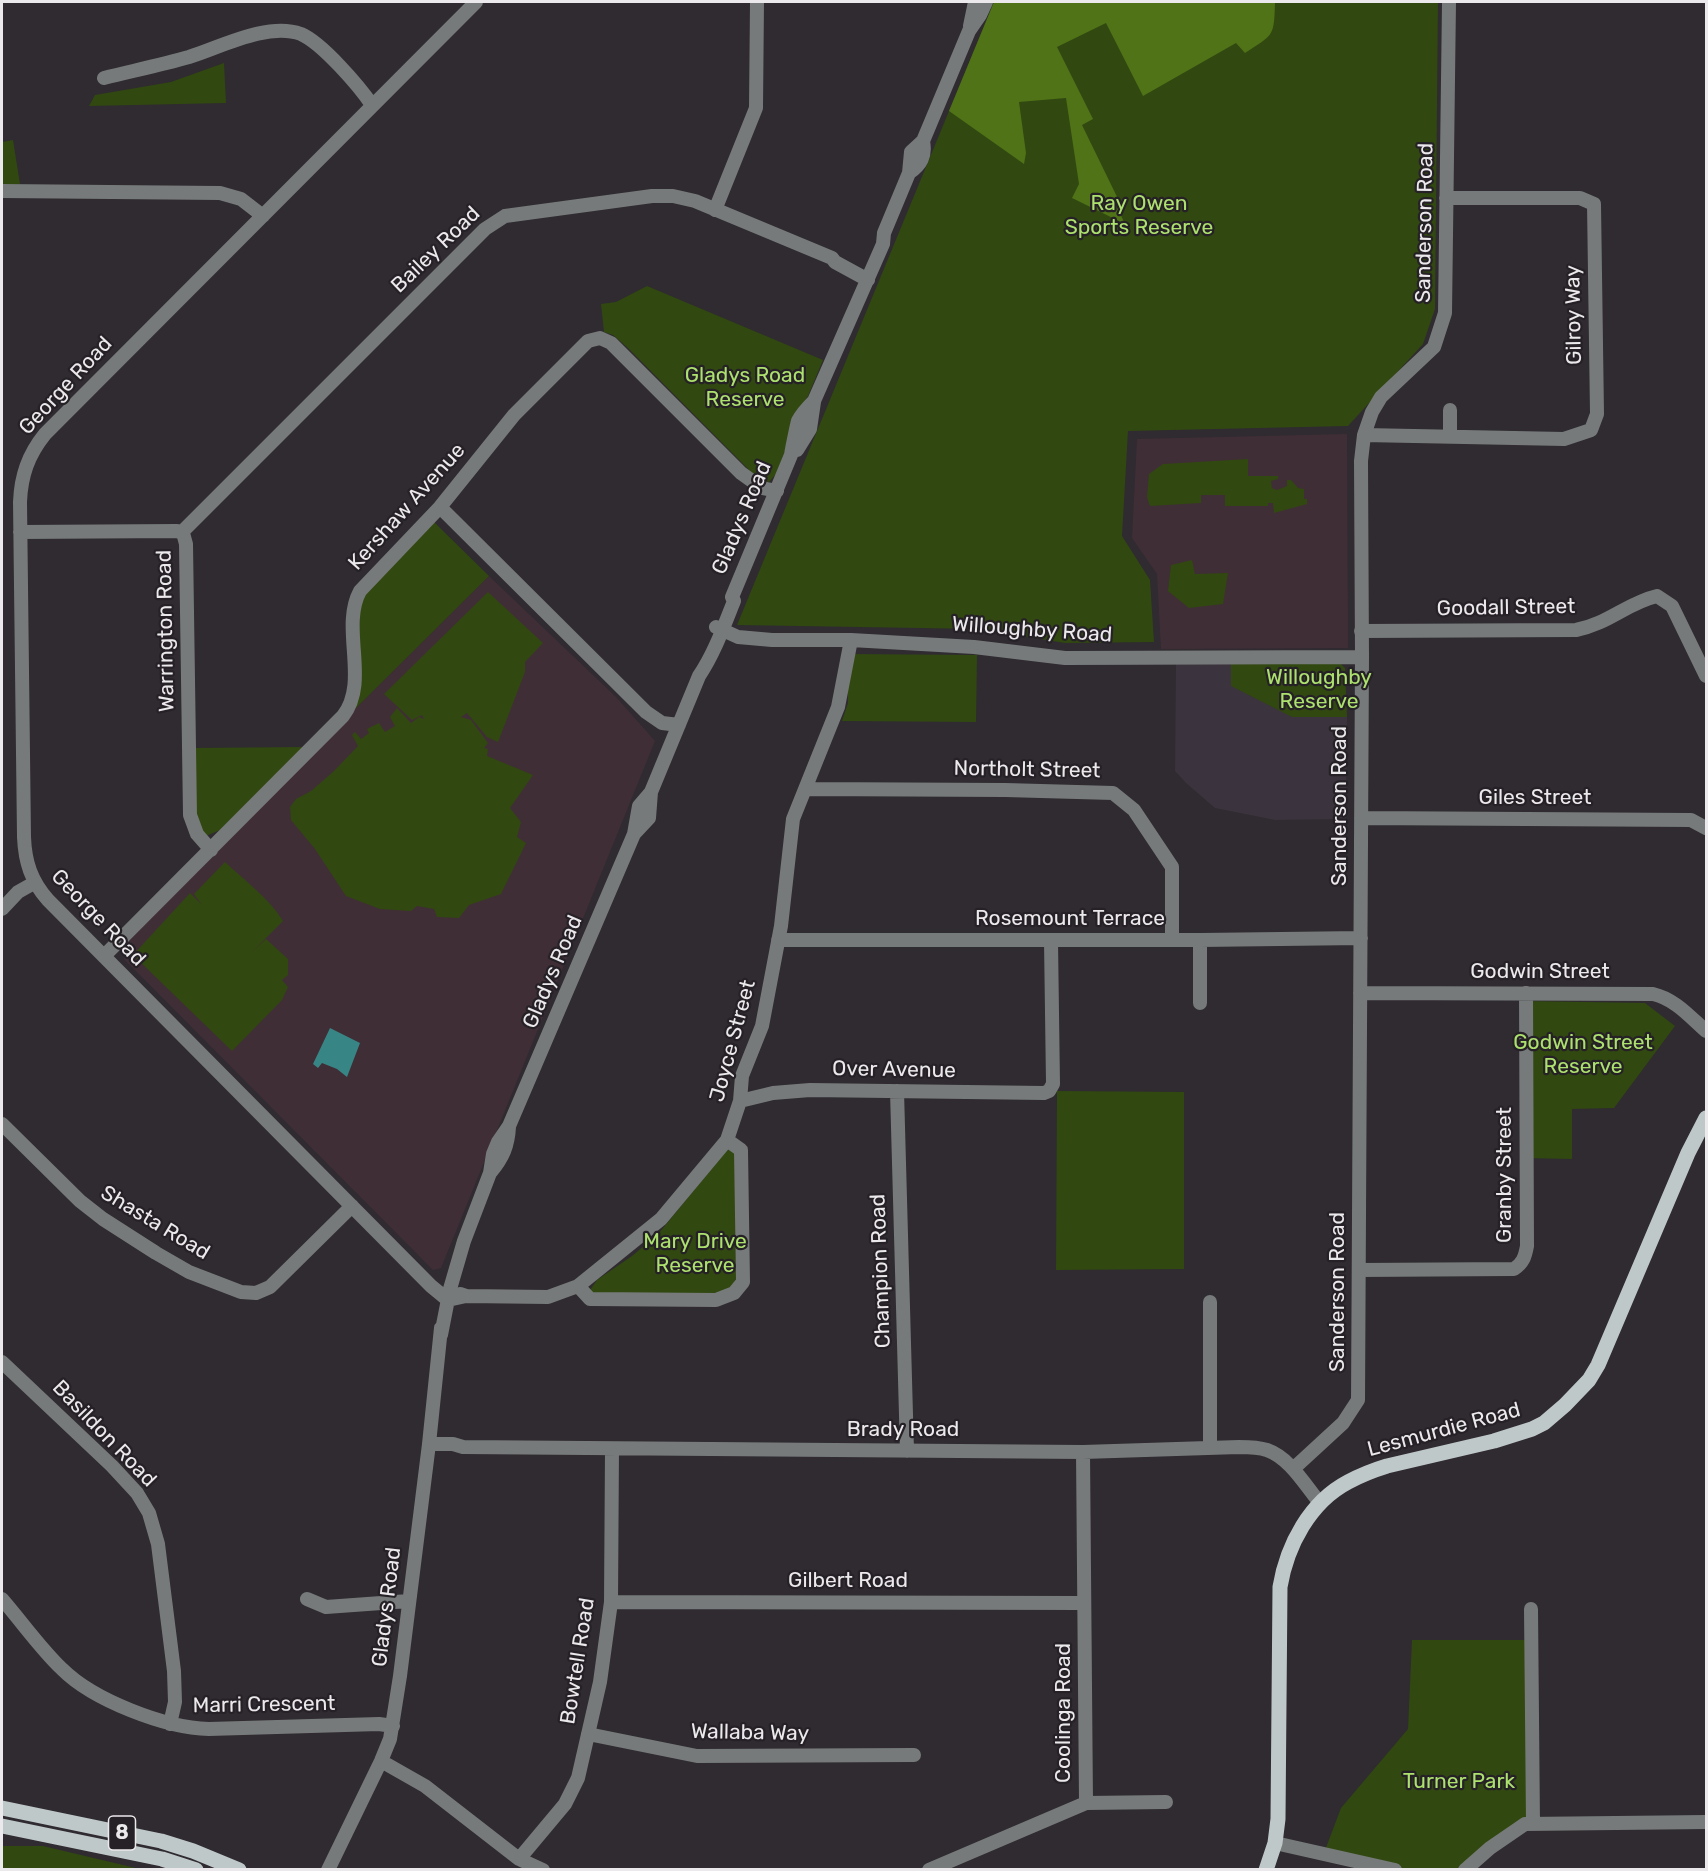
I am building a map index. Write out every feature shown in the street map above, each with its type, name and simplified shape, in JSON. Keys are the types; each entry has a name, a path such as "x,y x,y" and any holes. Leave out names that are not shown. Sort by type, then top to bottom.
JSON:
{"main road":[{"name":"Lesmurdie Road","path":"1266,1869 1275,1843 1278,1799 1280,1587 1286,1560 1304,1523 1320,1503 1348,1482 1367,1473 1387,1466 1519,1434 1544,1423 1566,1405 1589,1380 1598,1365 1688,1153 1707,1118"},
{"name":"8","path":"2,1808 161,1841 239,1869"},
{"path":"2,1819 44,1828 61,1839"},
{"name":"8","path":"2,1826 162,1859 196,1869"}],"street":[{"name":"George Road","path":"446,1293 427,1281 48,900 34,883 25,856 24,837 20,532 22,479 29,458 39,441 476,2"},
{"path":"715,210 756,108 757,2"},
{"name":"Gladys Road","path":"969,31 975,2"},
{"name":"Gladys Road","path":"328,1869 381,1761 393,1726 446,1293 453,1259 464,1241 490,1173 508,1144 509,1126 634,834 639,806 651,792 699,676 708,664 719,628 734,601 732,597 791,456 797,423 814,401 843,331 852,317 878,239 884,233 909,173 922,161 923,141 969,31 986,2"},
{"name":"Sanderson Road","path":"1293,1469 1343,1423 1358,1400 1362,657 1360,461 1364,435 1372,412 1381,397 1434,347 1445,313 1449,2"},
{"path":"104,78 190,57 250,35 293,33 303,35 319,46 360,88 372,105"},
{"path":"2,190 220,193 242,199 263,216"},
{"name":"Bailey Road","path":"182,532 484,228 497,219 514,214 659,195 681,197 832,258 837,258 867,273"},
{"name":"Gilroy Way","path":"1364,435 1564,439 1591,430 1597,414 1594,204 1580,198 1446,198"},
{"name":"Kershaw Avenue","path":"104,956 347,711 353,696 353,613 356,598 372,576 440,507 514,415 584,345 597,338 607,340 618,349 741,473 745,481 771,504"},
{"path":"1450,410 1450,436"},
{"name":"Kershaw Avenue","path":"741,473 762,488 777,491"},
{"path":"440,507 646,712 657,726 673,738"},
{"name":"Warrington Road","path":"20,532 182,532 186,544 190,815 197,834 211,850"},
{"name":"Goodall Street","path":"1361,631 1576,630 1594,626 1643,600 1657,596 1672,606 1707,676"},
{"name":"Willoughby Road","path":"719,628 738,636 772,640 851,640 974,647 1065,658 1362,657"},
{"name":"Willoughby Road","path":"713,642 772,640"},
{"name":"Joyce Street","path":"446,1293 466,1296 548,1296 578,1286 661,1218 727,1140 740,1101 742,1076 762,1026 778,940 793,819 838,708 851,640"},
{"path":"646,712 662,723 679,725"},
{"name":"Northolt Street","path":"807,789 1113,793 1134,810 1172,867 1172,940"},
{"name":"Giles Street","path":"1361,818 1691,819 1707,828"},
{"path":"2,909 22,889 34,883"},
{"name":"Rosemount Terrace","path":"778,940 1052,941 1361,938"},
{"path":"1200,940 1200,1003"},
{"name":"Over Avenue","path":"740,1101 788,1091 1044,1093 1049,1091 1053,1084 1052,941"},
{"name":"Godwin Street","path":"1360,993 1653,994 1663,996 1675,1003 1707,1031"},
{"name":"Granby Street","path":"1359,1270 1514,1269 1526,1257 1526,993"},
{"name":"Champion Road","path":"897,1091 907,1451"},
{"name":"Shasta Road","path":"2,1124 63,1186 103,1219 182,1268 241,1292 256,1293 270,1287 352,1206"},
{"path":"578,1286 590,1299 716,1300 734,1293 743,1282 741,1150 727,1140"},
{"path":"1210,1302 1210,1447"},
{"name":"Basildon Road","path":"2,1362 105,1459 137,1493 149,1513 158,1544 174,1671 175,1702 170,1725"},
{"name":"Brady Road","path":"428,1448 450,1452 463,1447 1083,1452 1239,1447 1268,1451 1277,1455 1293,1469 1320,1503"},
{"name":"Bowtell Road","path":"519,1859 565,1804 578,1778 600,1682 611,1602 612,1449"},
{"name":"Coolinga Road","path":"929,1869 1086,1803 1083,1452"},
{"name":"Marri Crescent","path":"2,1599 61,1668 78,1683 126,1707 170,1725 208,1729 379,1724 393,1726"},
{"path":"307,1599 326,1607 409,1601"},
{"name":"Gilbert Road","path":"611,1602 1084,1603"},
{"path":"1531,1609 1533,1824"},
{"name":"Wallaba Way","path":"588,1734 697,1756 914,1755"},
{"path":"381,1761 425,1786 519,1859 543,1869"},
{"path":"1086,1803 1166,1802"},
{"path":"1465,1869 1490,1848 1525,1824 1707,1822"},
{"path":"1275,1843 1395,1869"}],"shaded area":[{"path":"1347,434 1348,648 1161,649 1157,574 1132,538 1137,439"},
{"path":"489,576 616,697 655,741 441,1268 433,1270 124,959 124,946 352,712"},
{"path":"1176,661 1229,662 1292,717 1347,717 1346,819 1275,820 1215,808 1186,783 1175,771"}],"green space":[{"name":"Ray Owen Sports Reserve","path":"994,2 1438,2 1435,309 1423,344 1348,426 1128,431 1122,536 1150,580 1154,642 1065,643 980,629 737,625"},
{"path":"994,2 1275,2 1273,29 1262,42 1245,53 1236,43 1143,96 1106,23 1057,47 1093,119 1082,125 1122,207 1118,209 1125,224 1072,198 1079,184 1066,98 1019,102 1026,153 1024,164 949,111"},
{"path":"224,63 226,103 89,106 95,95 171,82"},
{"path":"13,140 20,184 2,186 2,142"},
{"name":"Gladys Road Reserve","path":"647,286 823,360 808,396 793,419 792,434 776,474 769,482 760,481 628,348 613,335 604,332 601,304 616,302"},
{"path":"1248,459 1248,476 1278,476 1278,479 1271,481 1272,488 1277,490 1287,486 1287,480 1291,480 1298,488 1304,489 1304,499 1307,499 1307,504 1274,513 1273,503 1268,503 1268,506 1225,506 1225,495 1201,495 1201,503 1150,506 1147,497 1149,474 1163,464"},
{"path":"434,522 489,576 352,712 355,600"},
{"path":"1192,560 1195,574 1228,573 1223,604 1189,608 1168,591 1171,565"},
{"path":"488,592 543,643 525,662 525,672 498,742 487,737 467,713 461,717 471,720 488,743 484,748 488,749 487,756 533,775 510,808 521,822 517,837 526,843 501,894 469,905 459,918 437,917 434,909 417,906 411,911 380,909 346,896 315,849 291,820 290,807 296,799 311,791 334,771 358,746 352,735 355,732 361,739 369,733 367,729 379,723 385,732 395,726 390,717 397,708 411,723 419,717 424,719 422,715 412,720 384,694"},
{"path":"848,654 977,655 976,722 842,721 848,703"},
{"name":"Willoughby Reserve","path":"1231,663 1340,663 1345,668 1347,717 1292,717 1231,686"},
{"path":"303,747 220,830 206,836 195,819 192,748"},
{"path":"225,862 264,897 283,921 252,952 266,939 288,959 288,975 282,980 288,987 282,1000 232,1051 133,955 190,893 202,905 194,894"},
{"name":"Godwin Street Reserve","path":"1523,1001 1645,1003 1675,1026 1614,1108 1572,1109 1572,1159 1521,1158"},
{"path":"1057,1091 1184,1092 1184,1269 1056,1270"},
{"name":"Mary Drive Reserve","path":"727,1150 735,1153 736,1279 733,1286 719,1294 594,1294 590,1290 597,1280 632,1256 659,1233"},
{"name":"Turner Park","path":"1412,1640 1531,1640 1533,1824 1465,1869 1408,1869 1324,1853 1341,1808 1408,1729"},
{"path":"2,1846 43,1846 140,1869 2,1869"}],"water":[{"path":"330,1028 360,1043 347,1077 337,1069 322,1063 318,1068 313,1064"}]}
